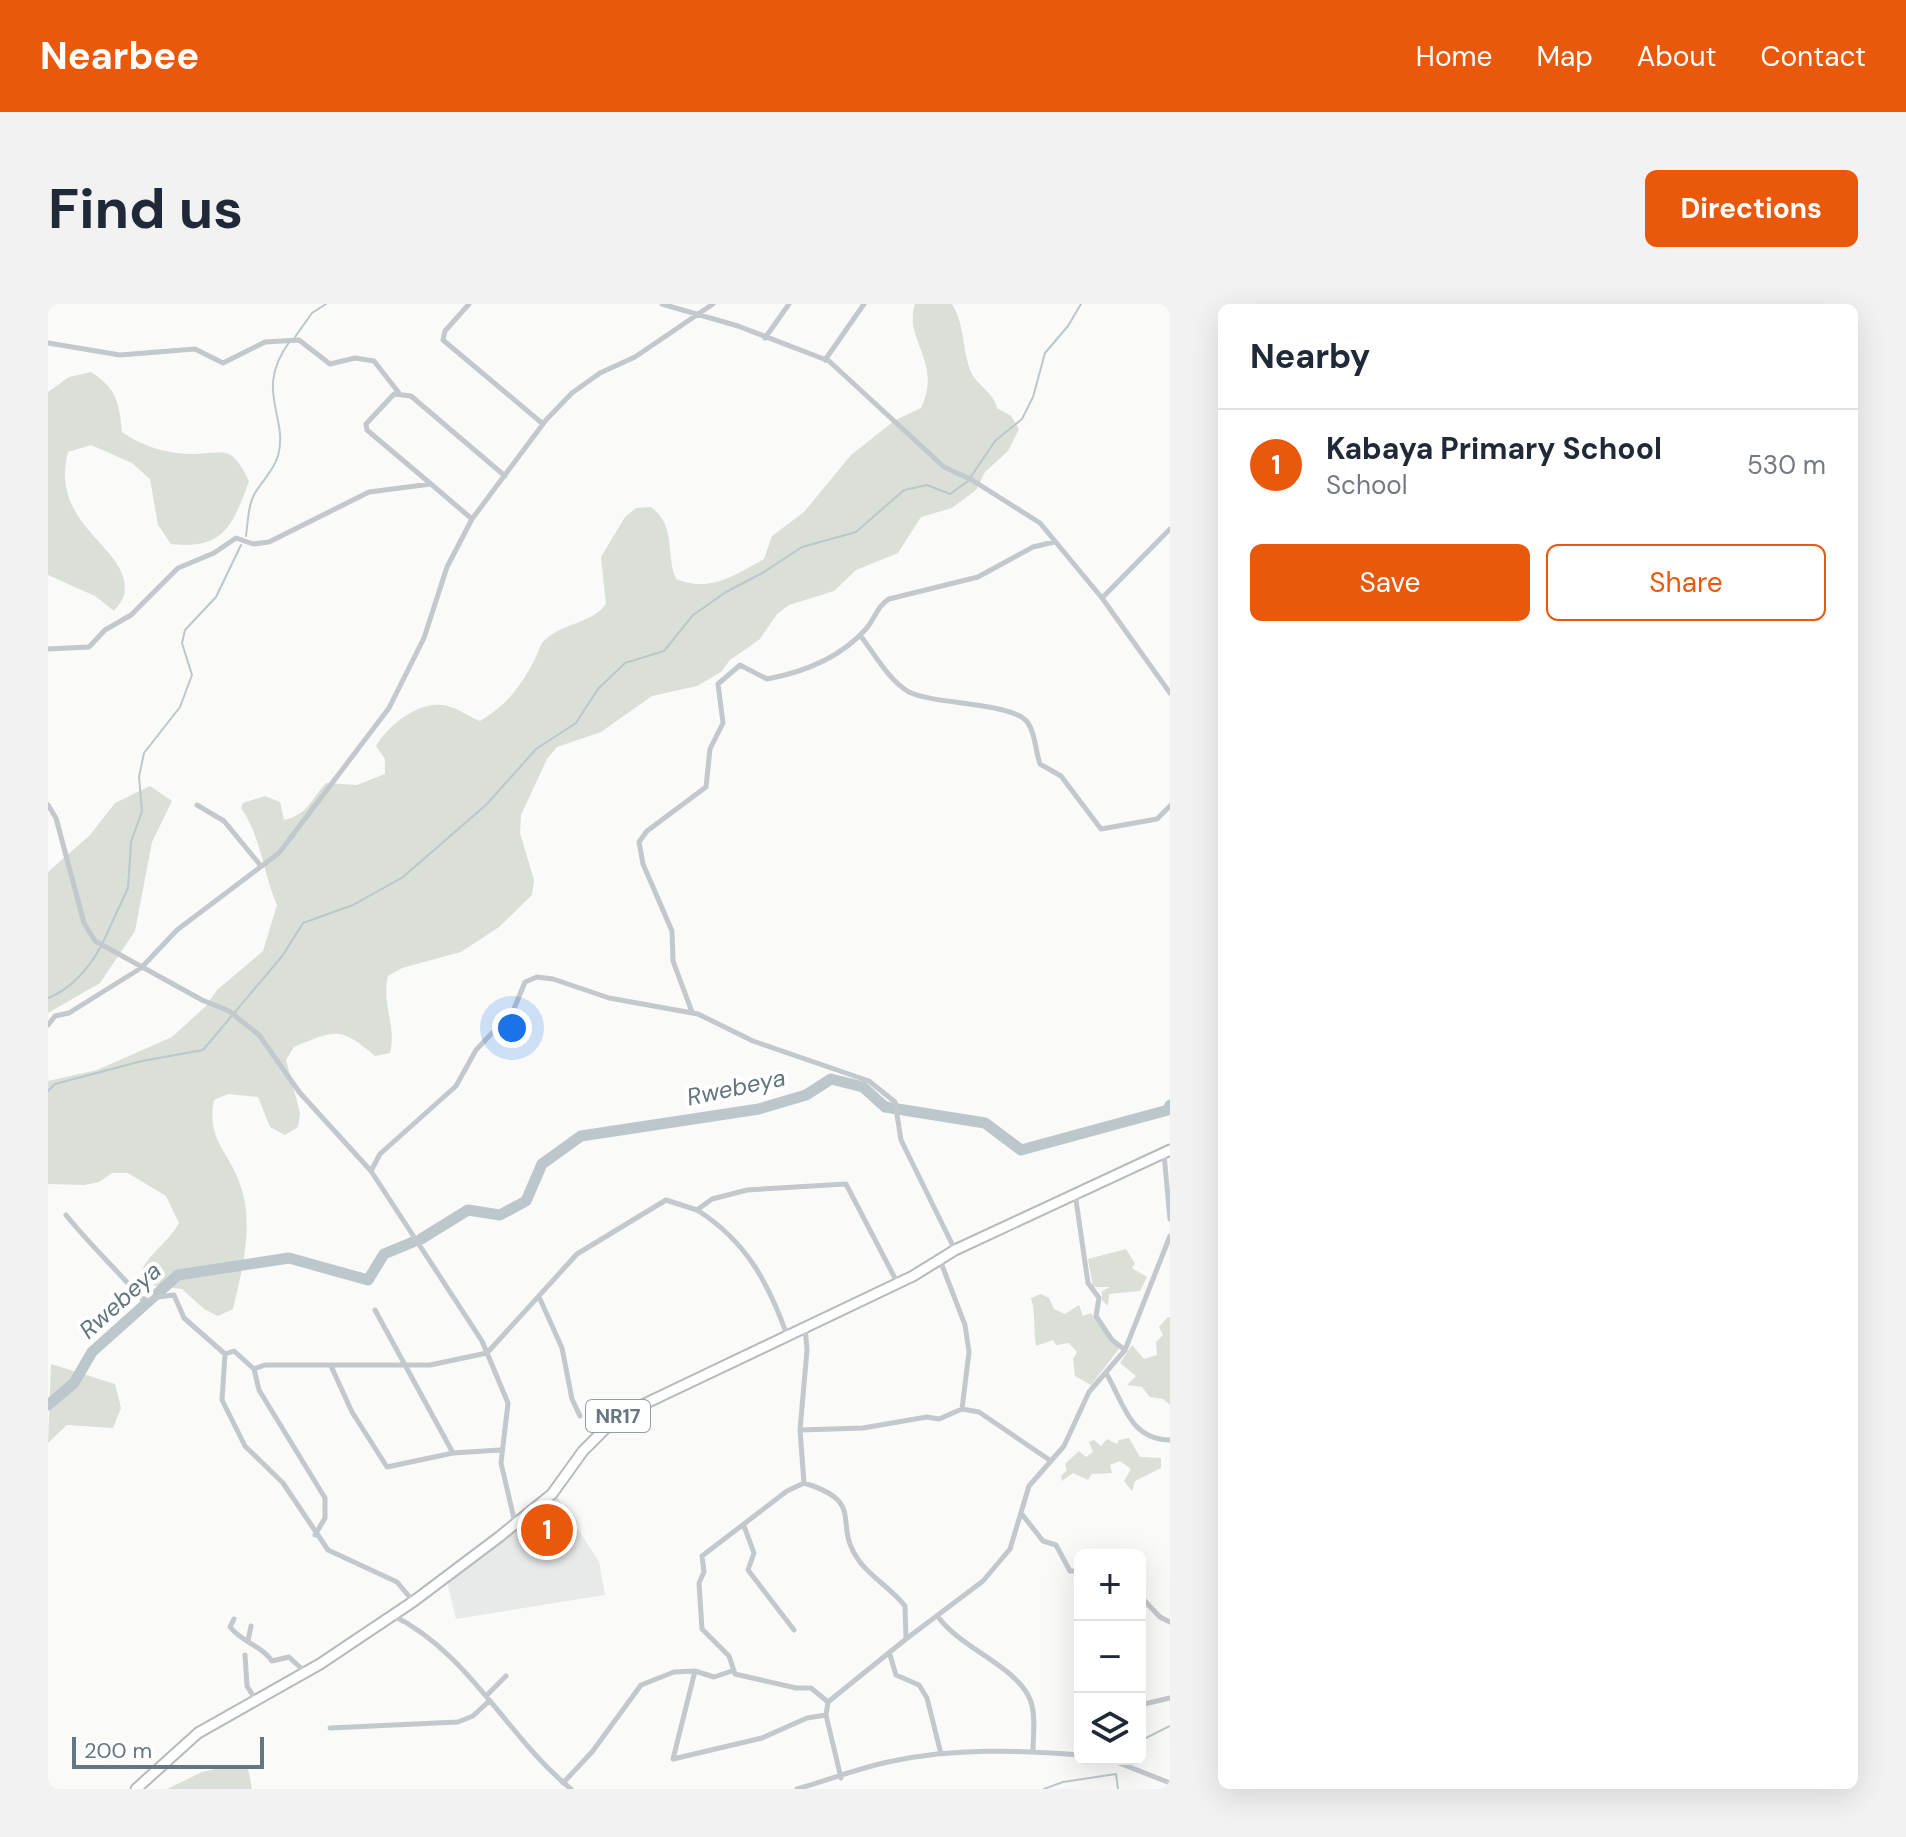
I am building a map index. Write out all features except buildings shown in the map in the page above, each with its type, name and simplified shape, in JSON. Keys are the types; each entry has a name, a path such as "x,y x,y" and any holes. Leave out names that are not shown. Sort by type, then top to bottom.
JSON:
{"main road":[{"name":"NR17","path":"136,1789 198,1733 306,1673 414,1601 515,1523 552,1494 583,1451 617,1417 897,1283 955,1250 1167,1151"}],"street":[{"path":"469,304 445,331 443,340 543,424"},
{"path":"665,304 825,360 944,467 969,478 1011,508 1040,523 1102,598 1170,693"},
{"path":"48,1025 55,1016 69,1013 141,968 177,930 261,866 297,833 389,708 424,638 447,567 472,519 543,424 572,393 713,304"},
{"path":"765,338 789,304"},
{"path":"825,360 864,304"},
{"path":"48,343 120,355 195,349 223,363 265,342 299,340 330,364 355,358 374,361 399,393"},
{"path":"472,519 365,427 389,397 399,393 411,396 505,476"},
{"path":"48,649 89,647 105,630 131,615 178,568 214,553 236,538 253,544 269,542 298,531 369,492 431,484"},
{"path":"1102,598 1170,529"},
{"path":"692,1012 673,961 672,931 643,864 639,842 647,831 706,787 710,749 723,723 717,687 732,669 743,665 760,678 772,678 834,658 860,635 889,599 978,577 1033,547 1054,542"},
{"path":"860,635 893,678 910,692 1005,710 1024,718 1033,734 1040,764 1061,776 1101,829 1157,819 1170,806"},
{"path":"48,805 56,818 89,932 95,941 141,968 229,1011 251,1027 300,1093 371,1171 487,1353 508,1403 500,1450 515,1523"},
{"path":"197,805 224,821 261,866"},
{"path":"371,1171 380,1154 456,1086 476,1050 513,1011 525,982 537,977 553,979 609,998 692,1012 753,1041 869,1081 895,1102 898,1114 896,1127 901,1140 955,1250"},
{"path":"1167,1151 1170,1219"},
{"path":"697,1210 712,1199 747,1190 846,1184 897,1283"},
{"path":"1075,1192 1089,1287 1099,1298 1096,1316 1112,1340 1125,1350"},
{"path":"254,1369 265,1365 452,1362 487,1353 540,1299 577,1254 666,1200 697,1210 720,1225 758,1266 787,1335"},
{"path":"66,1215 97,1254 127,1279 142,1299 174,1295 184,1318 225,1354"},
{"path":"841,1778 826,1715 828,1702 906,1639 939,1618 983,1581 1010,1549 1029,1486 1064,1446 1089,1392 1125,1350 1170,1236"},
{"path":"940,1259 965,1325 969,1352 962,1409"},
{"path":"540,1299 562,1348 572,1399 580,1416"},
{"path":"375,1310 387,1338 406,1365 453,1453"},
{"path":"804,1483 800,1430 807,1350 805,1327"},
{"path":"225,1354 234,1351 254,1369 259,1390 325,1498 325,1518 315,1535"},
{"path":"225,1354 222,1400 245,1446 283,1483 315,1535 341,1559 397,1582 414,1601"},
{"path":"331,1366 352,1412 387,1467 453,1453 500,1450"},
{"path":"1106,1373 1124,1411 1139,1431 1156,1440 1170,1440"},
{"path":"800,1430 863,1428 927,1417 939,1419 962,1409 979,1412 1051,1461"},
{"path":"732,1671 729,1656 702,1629 699,1583 704,1572 702,1556 787,1491 804,1483 833,1491 844,1506 853,1551 863,1566 905,1606 906,1639"},
{"path":"1021,1513 1043,1541 1056,1545 1070,1571 1074,1571"},
{"path":"744,1526 754,1553 748,1570 794,1630"},
{"path":"1146,1602 1160,1617 1170,1622"},
{"path":"391,1615 431,1640 488,1698 540,1764 571,1789"},
{"path":"939,1618 956,1637 1007,1670 1027,1693 1033,1716 1033,1752"},
{"path":"234,1619 230,1627 240,1639 267,1651 272,1661 289,1657 306,1673"},
{"path":"248,1641 251,1626"},
{"path":"245,1655 247,1686 256,1700"},
{"path":"890,1655 896,1675 919,1685 927,1698 941,1754"},
{"path":"695,1671 673,1759 762,1738 807,1718 826,1715"},
{"path":"563,1783 592,1752 641,1685 674,1672 695,1671 714,1677 732,1671 775,1684 811,1688 828,1702"},
{"path":"330,1728 458,1722 473,1716 506,1676"},
{"path":"1146,1704 1170,1698"},
{"path":"799,1789 890,1761 941,1754 1033,1752 1074,1755"},
{"path":"1124,1765 1170,1783"}],"shaded area":[{"path":"915,304 952,304 959,320 971,372 997,408 1011,416 1019,429 1008,451 985,472 976,490 952,508 921,517 898,553 856,570 834,591 789,605 777,614 760,639 730,660 721,672 697,686 652,696 601,732 557,747 547,759 521,815 520,833 534,880 532,895 499,927 461,952 402,968 388,976 386,996 392,1034 390,1053 375,1056 354,1040 338,1034 329,1034 294,1047 286,1060 300,1113 298,1127 285,1135 270,1127 258,1097 228,1094 214,1100 212,1114 216,1136 236,1175 245,1202 247,1232 233,1309 218,1316 204,1309 182,1289 156,1286 146,1280 142,1270 146,1263 179,1223 166,1196 128,1173 112,1173 99,1182 84,1185 48,1184 48,1081 97,1070 172,1037 206,1006 217,990 263,951 277,905 253,830 241,808 243,803 265,796 280,802 284,820 292,818 304,810 326,783 357,785 385,774 385,759 376,746 389,729 408,714 440,705 455,708 480,721 489,715 518,687 549,636 592,616 606,604 601,557 625,517 636,508 651,507 664,523 676,579 688,583 711,583 764,559 772,536 804,512 851,455 894,421 921,408 928,377 914,329"},
{"path":"91,372 106,384 115,397 122,432 147,446 165,451 228,454 238,461 249,481 238,510 224,531 203,543 171,544 158,525 150,479 132,463 91,445 68,452 65,478 70,500 124,578 124,595 114,611 95,596 48,575 48,392 69,377"},
{"path":"150,786 172,801 152,842 135,931 100,983 48,1013 48,872 90,835 115,803"},
{"path":"1126,1249 1135,1264 1132,1268 1147,1277 1140,1291 1109,1294 1108,1306 1102,1300 1102,1291 1110,1287 1093,1287 1088,1259"},
{"path":"1041,1294 1049,1298 1054,1309 1065,1314 1079,1305 1083,1316 1091,1313 1119,1349 1091,1385 1075,1376 1073,1359 1077,1352 1069,1343 1056,1345 1053,1340 1036,1346 1031,1298"},
{"path":"1168,1317 1170,1405 1163,1399 1150,1397 1142,1387 1127,1385 1136,1376 1120,1363 1132,1345 1144,1359 1157,1355 1156,1342 1163,1335 1159,1327"},
{"path":"51,1364 115,1384 121,1408 113,1428 67,1425 48,1443"},
{"path":"1129,1438 1140,1457 1161,1458 1161,1468 1135,1481 1132,1491 1124,1481 1131,1469 1120,1461 1110,1465 1112,1473 1092,1474 1088,1480 1073,1473 1062,1481 1061,1476 1067,1470 1065,1464 1079,1451 1086,1457 1093,1452 1089,1442 1094,1440 1101,1446 1107,1439 1117,1444 1119,1440"},
{"path":"558,1498 599,1562 605,1595 456,1619 447,1582"},
{"path":"225,1767 248,1768 252,1789 167,1789 202,1772"}],"waterway":[{"path":"295,337 312,313 326,304"},
{"path":"48,1091 55,1084 142,1061 203,1050 283,955 303,923 353,905 403,877 487,804 536,749 576,723 598,689 625,663 664,651 693,615 802,547 856,532 904,490 927,485 950,494 968,481 995,441 1022,419 1033,397 1045,353 1068,326 1081,304"},
{"path":"246,536 253,498 278,456 280,442 274,402 274,374 290,341"},
{"path":"103,942 128,888 131,842 142,811 139,777 144,753 180,707 192,675 182,643 185,630 216,597 241,545"},
{"path":"48,998 78,978 100,948"},
{"name":"Rwebeya","path":"421,1239 468,1210 500,1215 526,1201 542,1164 581,1136 759,1109 806,1095 831,1079 863,1087 885,1107 985,1123 1021,1150 1168,1110 1170,1105"},
{"name":"Rwebeya","path":"48,1405 74,1383 92,1352 178,1275 289,1258 368,1280 384,1254 413,1242"},
{"path":"1146,1738 1170,1726"},
{"path":"1044,1789 1063,1782 1116,1774 1118,1789"}],"place":[{"name":"Kabaya Primary School","path":"547,1530"}]}
